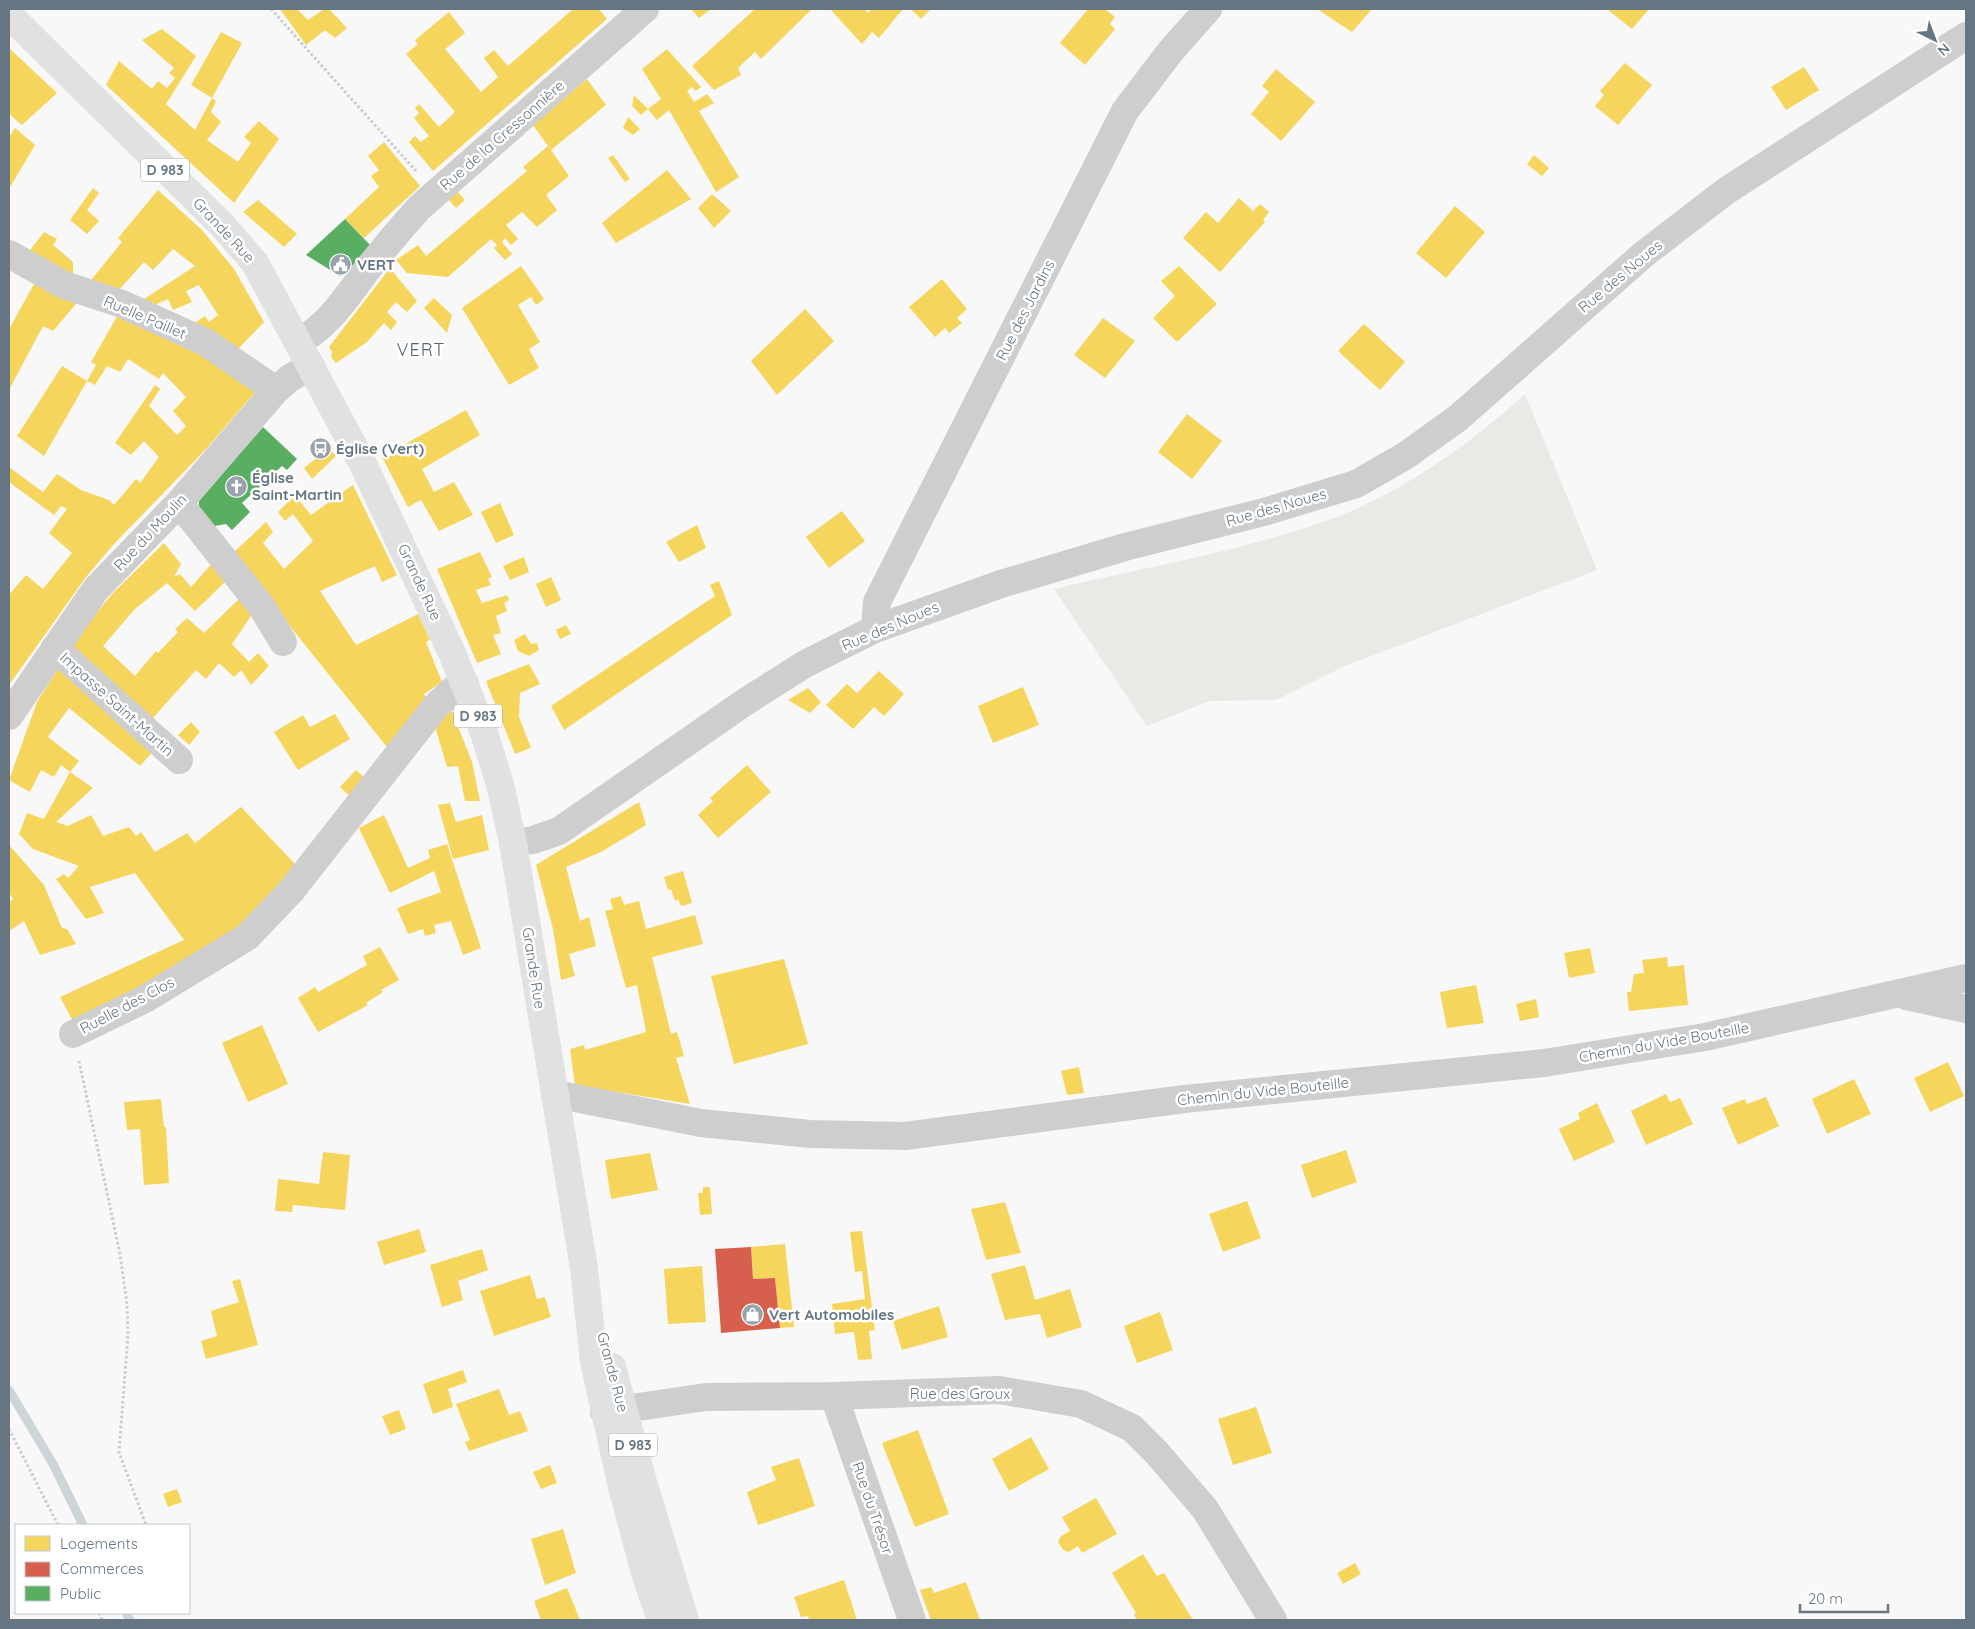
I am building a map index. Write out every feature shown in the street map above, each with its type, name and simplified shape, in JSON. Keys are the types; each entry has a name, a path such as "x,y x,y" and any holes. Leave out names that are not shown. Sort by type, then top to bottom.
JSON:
{"main road":[{"name":"Grande Rue","path":"9,15 244,248 260,271 394,526 465,684 484,733 500,784 514,843 584,1268 614,1410 640,1554 661,1620"},
{"name":"Grande Rue","path":"614,1410 685,1620"}],"street":[{"name":"Rue de la Cressonnière","path":"298,342 325,322 395,234 436,192 645,9"},
{"name":"Rue des Jardins","path":"875,629 877,602 1125,111 1170,52 1208,9"},
{"name":"Rue des Noues","path":"514,843 533,840 559,831 745,702 805,664 875,629 1001,584 1134,544 1264,512 1356,484 1405,456 1458,418 1644,254 1726,191 1966,36"},
{"name":"Ruelle Paillet","path":"9,254 64,285 122,304 204,342 276,390"},
{"name":"Rue du Moulin","path":"9,716 96,589 179,503 276,390 290,378 311,366"},
{"path":"179,503 262,607 283,642"},
{"name":"Impasse Saint-Martin","path":"55,648 180,760"},
{"name":"Ruelle des Clos","path":"73,1034 145,999 247,937 291,891 436,706 453,690 465,684"},
{"name":"Chemin du Vide Bouteille","path":"555,1094 701,1123 810,1134 905,1136 1184,1099 1544,1064 1705,1037 1966,978"},
{"path":"1900,994 1966,1009"},
{"name":"Rue des Groux","path":"614,1410 706,1397 834,1396 999,1390 1081,1404 1132,1428 1158,1453 1205,1508 1273,1620"},
{"name":"Rue du Trésor","path":"834,1396 912,1620"}],"path":[{"path":"271,9 436,192"},
{"name":"Ruelle des Clos","path":"73,1034 120,1254 127,1304 128,1336 119,1452 146,1524"},
{"path":"9,1429 57,1524"}],"shaded area":[{"path":"1525,394 1597,570 1345,666 1276,700 1209,701 1147,726 1054,589 1259,542 1326,521 1353,510 1406,483 1432,467 1481,432"}],"building: Logements":[{"path":"280,9 297,9 308,20 324,9 329,9 347,28 335,38 325,30 306,45"},
{"path":"573,9 599,9 607,19 433,171 409,142 415,136 421,142 429,136 414,118 419,113 415,108 419,104 439,127 455,112 406,54 418,44 415,40 449,12 465,33 445,49 481,92 498,77 484,58 494,50 508,66"},
{"path":"691,9 711,9 699,18"},
{"path":"755,9 812,9 761,59 755,52 738,68 741,75 714,90 692,66"},
{"path":"830,9 865,9 868,13 871,9 903,9 879,38 872,32 862,44"},
{"path":"911,9 931,9 921,19"},
{"path":"1088,9 1105,9 1115,17 1110,24 1115,29 1085,65 1060,43"},
{"path":"1317,9 1372,9 1352,32"},
{"path":"1607,9 1649,9 1632,29"},
{"path":"162,29 196,56 166,104 195,130 212,98 216,101 211,112 221,122 207,140 238,162 251,143 244,137 259,121 279,139 234,203 106,85 119,61 152,89 158,81 167,88 175,78 169,73 174,68 142,40"},
{"path":"221,32 242,43 212,98 191,85"},
{"path":"9,48 57,93 22,125 9,114"},
{"path":"667,49 701,87 696,91 692,87 687,91 694,102 707,94 714,103 699,111 739,177 716,192 669,110 657,120 648,109 661,99 642,69"},
{"path":"1625,63 1652,85 1618,125 1595,106 1604,95 1600,91"},
{"path":"1804,67 1819,90 1786,110 1771,87"},
{"path":"1276,69 1315,102 1281,141 1251,114 1269,92 1262,86"},
{"path":"587,79 606,105 551,150 569,176 546,195 557,210 537,227 522,212 506,225 518,239 511,245 505,238 502,242 512,254 505,260 494,248 497,245 491,239 448,277 407,273 396,260 418,245 426,256 527,171 523,167 548,146 533,125"},
{"path":"634,95 648,109 641,115 632,106"},
{"path":"628,117 640,129 633,135 623,128"},
{"path":"15,128 35,145 9,189 9,137"},
{"path":"384,142 420,186 364,238 345,219 379,187 371,176 379,170 368,156"},
{"path":"613,155 630,179 625,182 608,158"},
{"path":"1534,155 1549,168 1542,176 1527,164"},
{"path":"667,170 691,199 616,243 602,223"},
{"path":"93,188 99,193 87,210 99,221 87,234 70,220"},
{"path":"158,190 202,230 234,269 264,322 238,349 217,333 193,324 205,316 209,322 218,315 199,285 186,291 192,302 173,310 168,299 148,308 138,303 195,266 173,249 153,270 144,262 118,291 87,285 122,242 118,238"},
{"path":"457,191 465,200 456,208 448,199"},
{"path":"712,194 731,211 714,228 698,208"},
{"path":"1239,198 1253,211 1260,204 1269,212 1263,220 1265,222 1220,272 1183,238 1206,212 1218,223"},
{"path":"258,200 297,234 284,247 243,212"},
{"path":"1455,206 1485,232 1446,278 1416,253"},
{"path":"44,232 57,239 53,245 73,262 73,279 27,254"},
{"path":"521,266 544,299 536,305 531,297 518,305 540,342 529,349 539,368 509,385 462,308"},
{"path":"1179,266 1217,304 1177,342 1153,318 1175,296 1161,281"},
{"path":"390,268 417,301 407,312 396,302 387,312 397,322 391,330 384,323 367,342 336,363 331,357 332,352 329,347"},
{"path":"38,277 81,298 53,331 43,326 9,390 9,329"},
{"path":"942,279 967,309 957,318 962,323 949,333 945,328 935,337 909,307"},
{"path":"434,298 452,315 447,333 424,308"},
{"path":"805,309 834,341 777,395 751,361"},
{"path":"119,313 188,346 257,390 207,448 113,545 86,577 9,685 9,595 26,575 43,589 72,553 49,533 67,509 61,506 54,515 9,482 9,467 43,492 57,474 81,490 109,500 114,505 136,479 140,483 159,457 144,441 131,455 115,443 155,385 160,389 149,406 177,435 186,426 173,411 186,397 163,373 159,379 128,359 120,372 107,366 95,385 87,381 96,365 91,362"},
{"path":"1103,318 1135,341 1105,378 1074,355"},
{"path":"1364,324 1405,362 1380,390 1338,351"},
{"path":"62,366 87,381 44,456 17,436"},
{"path":"466,410 480,435 422,469 434,492 454,482 473,515 439,531 421,500 408,507 382,457"},
{"path":"1187,414 1222,441 1192,479 1158,452"},
{"path":"329,448 336,456 312,479 304,468"},
{"path":"353,485 397,575 382,582 375,566 320,591 356,645 418,614 430,640 426,642 442,682 424,694 428,703 391,752 232,554 266,522 273,532 263,543 284,569 313,541 293,514 285,521 278,512 295,495 311,515"},
{"path":"500,503 514,535 496,543 481,512"},
{"path":"842,511 865,541 829,568 806,537"},
{"path":"697,525 706,548 679,562 666,542"},
{"path":"164,543 181,564 174,577 180,574 191,587 214,561 228,579 195,611 167,583 135,609 103,646 135,676 156,651 158,653 178,632 175,629 187,618 204,633 241,597 253,613 232,644 249,662 258,653 269,666 251,685 241,670 234,677 219,663 206,679 196,670 151,720 70,651 90,621 112,594"},
{"path":"480,552 492,577 488,579 491,585 476,590 482,603 507,595 509,600 504,603 507,611 496,616 501,633 493,635 501,654 477,663 437,569"},
{"path":"524,557 529,572 510,580 503,566"},
{"path":"551,577 561,600 546,607 536,584"},
{"path":"719,581 732,615 564,730 551,706 715,596 710,585"},
{"path":"566,625 571,634 560,639 556,630"},
{"path":"525,634 531,644 537,643 539,650 529,656 518,651 514,640"},
{"path":"61,664 154,750 140,766 69,708 48,737 79,761 70,772 61,765 54,777 41,770 30,792 9,780 37,702"},
{"path":"529,664 540,684 520,693 519,717 531,748 515,754 486,681"},
{"path":"879,671 904,694 884,716 874,707 853,729 826,705 847,684 857,693"},
{"path":"1023,687 1039,725 993,743 978,706"},
{"path":"808,688 821,702 810,713 788,700"},
{"path":"452,711 472,762 480,801 465,801 458,766 447,767 434,723"},
{"path":"335,714 350,739 298,770 274,732 303,715 310,727"},
{"path":"191,722 200,732 189,745 178,735"},
{"path":"747,765 771,792 718,838 698,815 713,801 710,798"},
{"path":"356,770 367,780 352,798 340,787"},
{"path":"70,772 93,788 56,822 68,826 91,815 103,836 129,827 136,836 141,832 155,852 187,833 195,843 241,807 296,865 229,943 74,1023 60,997 184,940 135,873 90,887 104,913 86,919 56,879 64,874 68,878 79,866 33,849 19,834 27,813 44,819"},
{"path":"639,802 646,825 601,852 566,867 580,921 589,917 596,946 569,954 575,976 561,980 553,929 536,865"},
{"path":"450,803 456,822 482,815 489,850 453,859 438,805"},
{"path":"384,815 408,868 430,858 428,850 447,844 481,948 463,955 451,921 434,925 436,933 425,936 423,929 408,934 397,908 441,892 434,871 390,893 359,828"},
{"path":"10,846 44,885 62,928 67,929 76,944 40,955 24,921 9,931 9,902 13,899 9,892"},
{"path":"683,871 692,903 681,906 678,899 675,901 671,889 668,890 664,877"},
{"path":"621,896 624,905 639,901 646,929 695,915 703,944 652,957 671,1034 677,1032 684,1056 676,1058 690,1104 575,1085 570,1049 584,1045 585,1050 646,1032 637,985 626,988 605,911 613,909 610,899"},
{"path":"380,947 399,980 381,990 383,992 366,1003 368,1005 318,1032 298,998 315,987 318,992 367,965 363,956"},
{"path":"1590,948 1595,973 1569,978 1564,953"},
{"path":"1667,957 1668,967 1684,965 1688,1005 1629,1011 1627,992 1631,992 1634,974 1644,973 1642,960"},
{"path":"784,959 808,1044 734,1064 711,976"},
{"path":"1476,985 1484,1023 1447,1028 1440,992"},
{"path":"1536,999 1539,1017 1520,1021 1516,1004"},
{"path":"262,1025 288,1084 248,1102 222,1043"},
{"path":"1948,1062 1964,1096 1930,1112 1914,1078"},
{"path":"1079,1067 1084,1093 1067,1095 1061,1071"},
{"path":"1854,1079 1871,1114 1827,1134 1812,1099"},
{"path":"1666,1094 1670,1102 1680,1098 1693,1124 1646,1145 1631,1111"},
{"path":"1766,1097 1779,1126 1738,1145 1722,1108 1745,1099 1747,1104"},
{"path":"161,1099 164,1127 166,1127 169,1183 144,1185 140,1129 127,1130 124,1102"},
{"path":"1597,1103 1615,1142 1574,1161 1559,1129 1580,1119 1578,1113"},
{"path":"1346,1150 1357,1182 1312,1198 1301,1165"},
{"path":"323,1152 350,1155 345,1210 293,1205 292,1212 275,1211 278,1179 319,1184"},
{"path":"650,1153 658,1190 611,1199 605,1160"},
{"path":"703,1187 710,1187 712,1214 700,1215 698,1193 703,1193"},
{"path":"1247,1201 1261,1238 1223,1252 1209,1214"},
{"path":"1005,1202 1021,1253 986,1260 971,1209"},
{"path":"419,1229 426,1252 384,1265 377,1242"},
{"path":"862,1231 875,1330 869,1331 872,1359 858,1360 854,1332 835,1334 832,1304 865,1299 862,1271 855,1272 850,1232"},
{"path":"785,1244 794,1327 780,1328 775,1278 753,1279 751,1247"},
{"path":"482,1249 488,1270 458,1281 463,1300 442,1307 430,1265"},
{"path":"1025,1265 1035,1300 1070,1289 1082,1327 1047,1338 1040,1314 1005,1320 991,1274"},
{"path":"702,1266 706,1322 668,1324 664,1269"},
{"path":"530,1275 537,1299 545,1297 551,1317 494,1336 480,1291"},
{"path":"240,1279 258,1345 206,1359 201,1341 217,1336 211,1311 239,1302 232,1281"},
{"path":"939,1306 948,1337 902,1350 893,1321"},
{"path":"1160,1312 1173,1350 1137,1363 1124,1326"},
{"path":"463,1370 467,1382 448,1389 453,1407 433,1414 423,1384"},
{"path":"499,1389 509,1415 520,1411 528,1431 469,1451 465,1442 470,1440 456,1404"},
{"path":"1256,1407 1272,1453 1233,1465 1218,1419"},
{"path":"399,1410 406,1429 390,1435 382,1416"},
{"path":"918,1430 949,1514 915,1527 882,1443"},
{"path":"1031,1437 1049,1469 1009,1491 992,1459"},
{"path":"799,1458 815,1506 758,1525 747,1492 776,1480 771,1467"},
{"path":"550,1465 557,1483 541,1489 533,1472"},
{"path":"177,1489 182,1502 168,1507 163,1494"},
{"path":"1096,1498 1117,1534 1082,1553 1078,1546 1069,1552 1063,1550 1058,1542 1061,1536 1070,1531 1062,1517"},
{"path":"563,1529 576,1573 545,1585 531,1539"},
{"path":"1143,1554 1157,1576 1164,1573 1193,1620 1137,1620 1134,1615 1136,1613 1112,1573"},
{"path":"1355,1563 1361,1574 1343,1584 1337,1573"},
{"path":"844,1580 857,1620 809,1620 808,1616 801,1617 794,1597"},
{"path":"966,1582 980,1620 931,1620 920,1590 931,1587 934,1593"},
{"path":"567,1588 580,1620 541,1620 534,1601"}],"building: Commerces":[{"path":"751,1247 753,1279 775,1278 780,1328 721,1333 715,1249"}],"building: Public":[{"path":"345,219 373,248 340,276 306,255"},
{"name":"Église Saint-Martin","path":"263,427 297,459 287,470 282,466 242,503 250,512 232,530 226,524 215,526 207,522 199,509 199,501"}],"waterway":[{"path":"9,1390 53,1464 83,1524"},
{"path":"127,1614 130,1620"}],"place":[{"name":"VERT","path":"341,264"},
{"name":"Église (Vert)","path":"320,448"},
{"name":"Église Saint-Martin","path":"236,486"},
{"name":"Vert Automobiles","path":"753,1314"}],"district":[{"name":"VERT","path":"421,349"}]}
